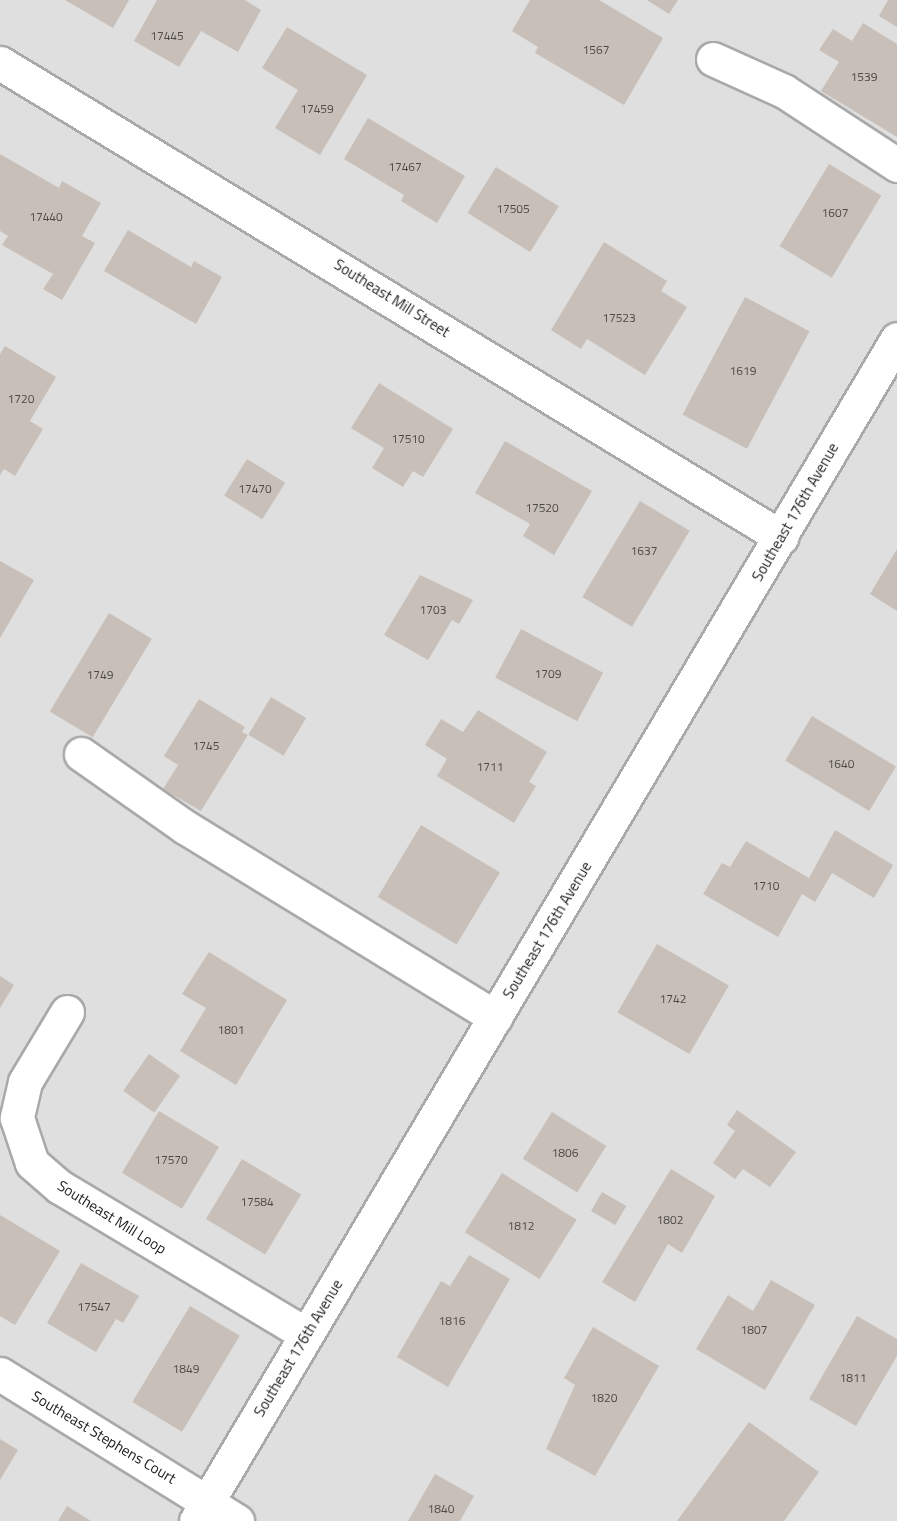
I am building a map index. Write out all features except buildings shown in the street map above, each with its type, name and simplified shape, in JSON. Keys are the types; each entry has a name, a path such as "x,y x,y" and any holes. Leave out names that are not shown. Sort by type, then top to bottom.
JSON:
{"street":[{"path":"713,59 784,91 897,165"},
{"name":"Southeast Mill Street","path":"0,63 781,537"},
{"name":"Southeast 176th Avenue","path":"202,1510 897,339"},
{"path":"81,754 185,827 495,1017"},
{"name":"Southeast Mill Loop","path":"67,1012 23,1091 17,1118 32,1162 60,1187 306,1334"},
{"name":"Southeast Stephens Court","path":"0,1374 202,1510 237,1521"}],"shaded area":[{"path":"0,0 897,0 897,1521 0,1521"}]}
